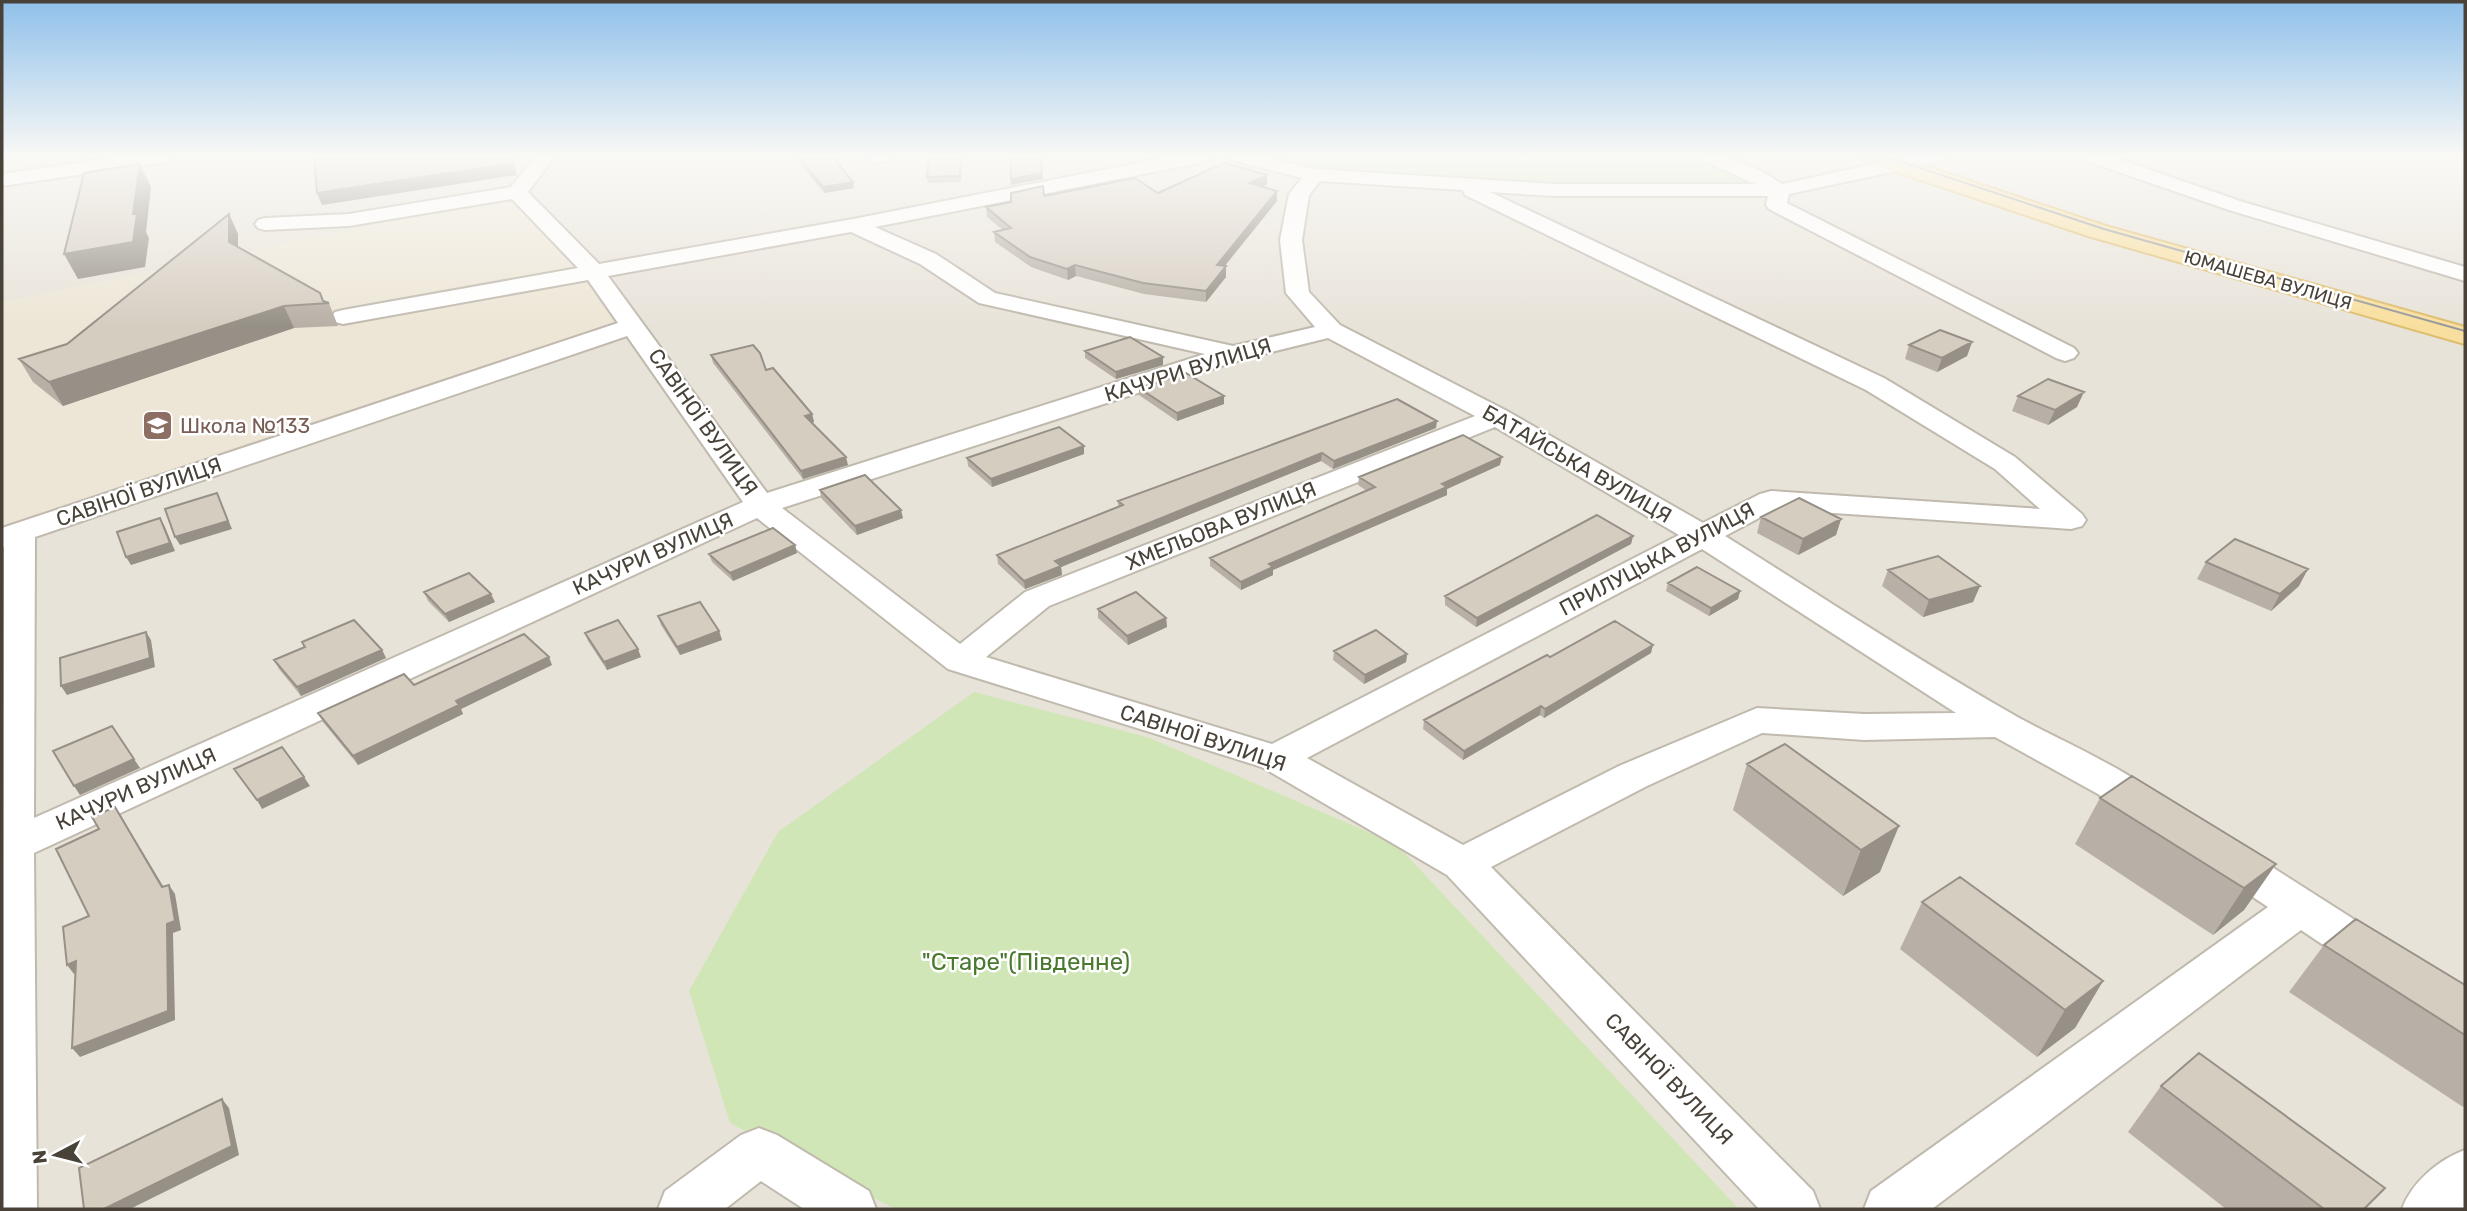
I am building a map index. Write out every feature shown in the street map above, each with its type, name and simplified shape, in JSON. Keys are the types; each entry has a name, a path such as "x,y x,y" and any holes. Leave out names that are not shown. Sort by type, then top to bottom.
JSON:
{"main road":[{"name":"ЮМАШЕВА ВУЛИЦЯ","path":"2048,213 2097,232 2465,336"},
{"name":"ЮМАШЕВА ВУЛИЦЯ","path":"2079,213 2465,321"}],"street":[{"path":"265,224 349,220 394,213"},
{"name":"САВІНОЇ ВУЛИЦЯ","path":"537,213 594,272 761,505 960,661 1276,758 1462,864 1794,1209"},
{"path":"343,317 917,213"},
{"name":"БАТАЙСЬКА ВУЛИЦЯ","path":"1295,213 1291,240 1298,293 1331,330 1497,417 1703,536 2001,723 2112,784 2410,979"},
{"name":"ПРИЛУЦЬКА ВУЛИЦЯ","path":"1276,758 1771,500 2071,520 2005,463 1875,384 1518,213"},
{"path":"1791,213 2065,353"},
{"path":"2258,213 2465,274"},
{"path":"853,225 928,259 987,299 1234,353"},
{"name":"САВІНОЇ ВУЛИЦЯ","path":"11,535 634,326"},
{"name":"КАЧУРИ ВУЛИЦЯ","path":"8,847 761,505 1234,353 1331,330"},
{"name":"ХМЕЛЬОВА ВУЛИЦЯ","path":"960,661 1037,599 1497,417"},
{"path":"11,535 8,847 11,1209"},
{"path":"1462,864 1633,776 1757,720 1864,727 2001,723"},
{"path":"1890,1209 2300,907"},
{"path":"684,1209 760,1153 850,1209"},
{"path":"2428,1209 2465,1174"}],"shaded area":[{"path":"2,213 2465,213 2465,1209 2,1209"},
{"name":"Школа №133","path":"434,213 523,213 624,324 2,528 2,302"}],"green space":[{"name":"\"Старе\"(Південне)","path":"974,692 1147,737 1396,844 1739,1209 895,1209 730,1123 689,991 778,832"}],"building":[{"path":"74,213 137,214 133,242 64,254"},
{"path":"993,213 1260,213 1217,265 1226,266 1206,291 1143,283 1075,265 1067,269 1030,257 994,232 1011,228"},
{"path":"229,214 229,242 320,293 323,301 329,303 284,306 49,382 19,359 67,344"},
{"path":"1940,330 1972,342 1942,358 1909,345"},
{"path":"1130,337 1163,357 1116,372 1085,351"},
{"path":"753,345 760,353 766,370 773,368 812,414 805,416 846,457 801,471 711,355"},
{"path":"1186,373 1224,396 1177,413 1139,388"},
{"path":"2048,379 2084,392 2055,410 2018,396"},
{"path":"1397,399 1437,421 1334,461 1322,453 1055,561 1061,566 1024,581 997,555 1123,505 1118,501"},
{"path":"1059,427 1084,446 991,479 967,458"},
{"path":"1463,435 1502,457 1442,484 1447,487 1269,564 1273,567 1241,582 1210,558 1375,487 1359,477"},
{"path":"865,475 901,510 855,526 820,490"},
{"path":"217,493 228,521 175,537 165,509"},
{"path":"1799,498 1841,519 1803,539 1761,517"},
{"path":"1597,515 1633,536 1477,618 1445,596"},
{"path":"160,518 170,543 126,557 117,532"},
{"path":"773,528 795,545 730,573 709,554"},
{"path":"2235,539 2308,569 2280,594 2206,562"},
{"path":"1938,556 1980,586 1929,600 1888,570"},
{"path":"1697,567 1740,591 1711,608 1668,583"},
{"path":"469,573 491,594 445,614 424,592"},
{"path":"1136,592 1166,618 1127,636 1098,609"},
{"path":"700,602 719,631 677,647 658,616"},
{"path":"354,620 382,650 297,687 274,660 305,647 302,642"},
{"path":"618,620 638,649 604,662 585,633"},
{"path":"1615,621 1653,645 1545,709 1541,706 1464,751 1424,720 1547,655 1550,657"},
{"path":"1376,630 1407,654 1365,675 1334,651"},
{"path":"146,632 150,658 61,686 60,658"},
{"path":"524,634 549,657 456,701 459,705 353,756 318,713 404,674 414,685"},
{"path":"112,726 134,759 74,786 53,751"},
{"path":"1785,744 1899,826 1861,850 1747,764"},
{"path":"282,747 304,777 257,800 234,769"},
{"path":"2132,776 2276,864 2244,888 2100,798"},
{"path":"115,807 162,887 169,885 175,921 167,924 168,1011 72,1048 76,961 67,965 63,927 89,916 56,849 99,829 92,817"},
{"path":"1960,877 2103,981 2065,1010 1922,902"},
{"path":"2356,919 2465,985 2465,1035 2324,945"},
{"path":"2199,1053 2385,1188 2364,1209 2324,1209 2161,1086"},
{"path":"222,1099 232,1146 104,1209 84,1209 79,1168"}],"tram line":[{"path":"2054,213 2465,331"}],"place":[{"name":"Школа №133","path":"157,426"}]}
